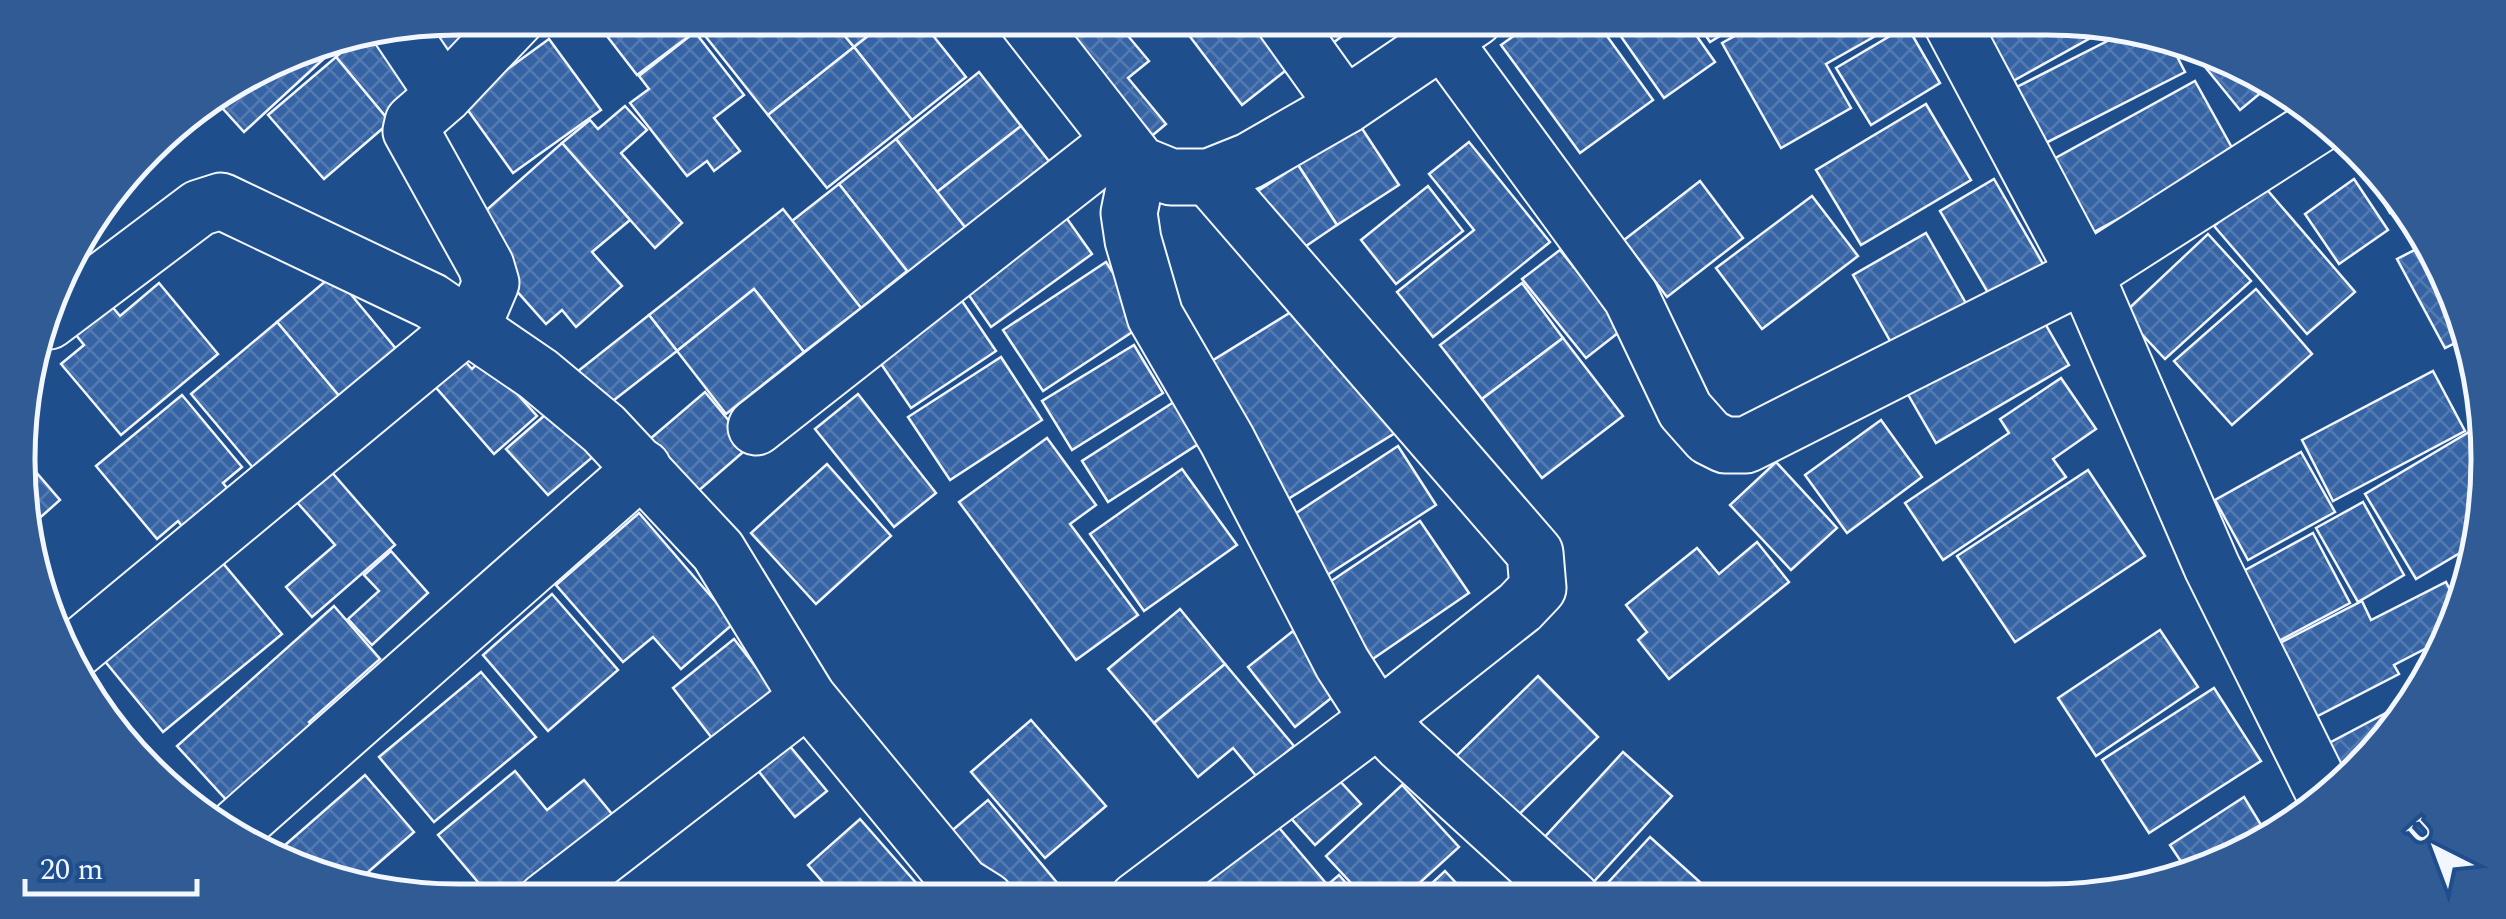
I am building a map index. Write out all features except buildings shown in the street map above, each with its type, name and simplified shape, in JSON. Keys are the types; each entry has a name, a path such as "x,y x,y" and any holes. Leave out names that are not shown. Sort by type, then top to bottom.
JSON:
{"street":[{"path":"79,647 475,315 491,284 486,266 411,135 413,122 501,35"},
{"path":"1038,35 1129,153 1171,178 1209,177 1248,160 1344,106 1448,35"},
{"path":"1294,35 1344,106"},
{"path":"1463,35 1631,297 1684,410 1710,438 1725,445 1746,445 2086,274 2312,129"},
{"path":"1958,35 2086,274 2212,567 2319,785"},
{"path":"406,39 444,95"},
{"path":"756,427 1129,153"},
{"path":"1129,153 1133,240 1155,316 1227,440 1342,663 1378,719 1555,884"},
{"path":"1158,884 1378,719 1520,607 1538,588 1535,553 1209,177"},
{"path":"62,310 199,208 221,202 431,301 475,315 604,429 718,551 808,698 955,884"},
{"path":"241,823 643,468"},
{"path":"567,884 808,698"}]}
